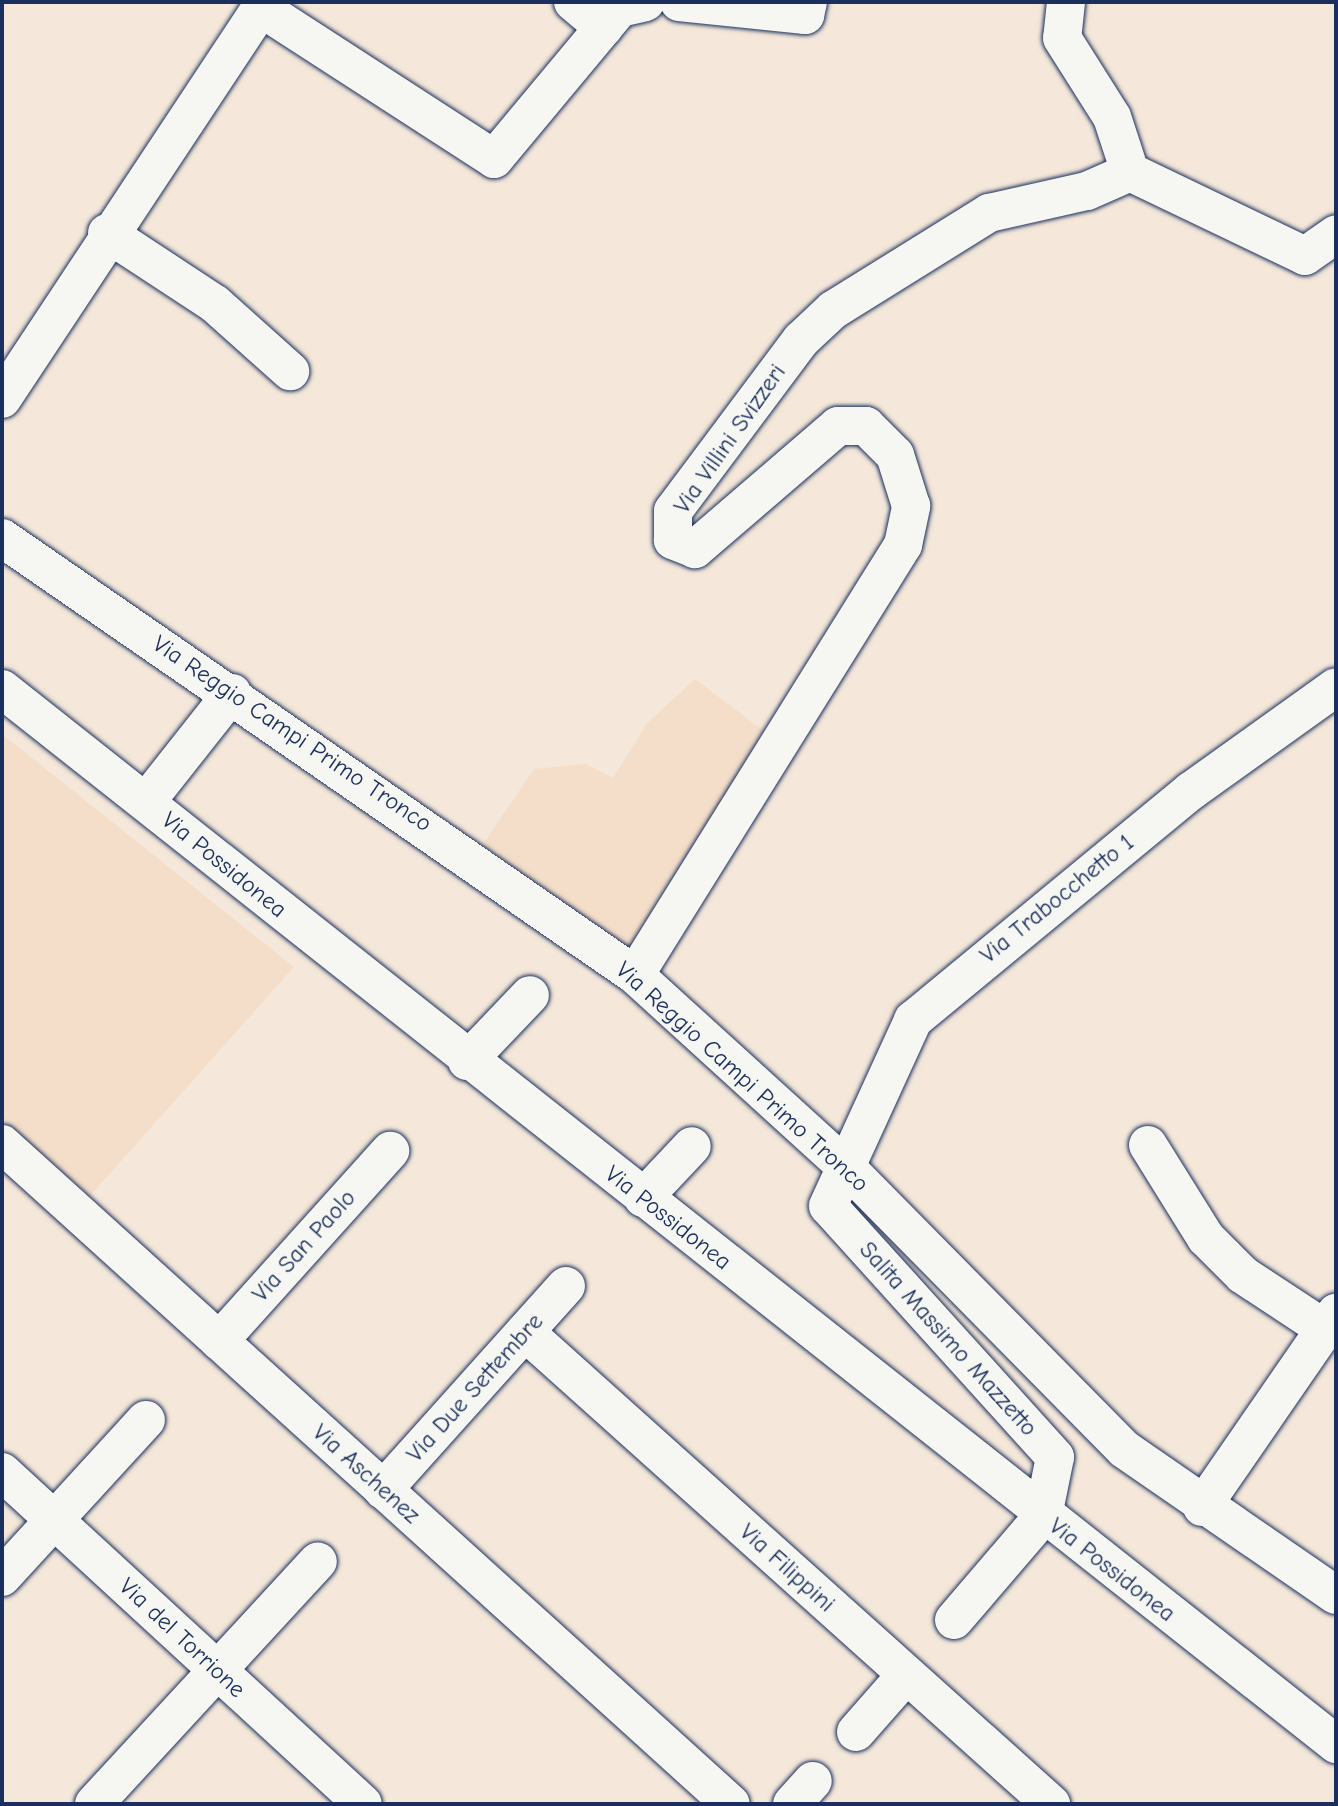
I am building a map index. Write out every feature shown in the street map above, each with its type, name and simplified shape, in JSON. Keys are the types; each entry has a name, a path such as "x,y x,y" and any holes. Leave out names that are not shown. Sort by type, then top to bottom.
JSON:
{"street":[{"path":"573,2 604,28"},
{"path":"2,399 107,233 265,6 494,159 620,9 645,2"},
{"path":"679,2 806,15 808,2"},
{"path":"1066,2 1062,38 1112,117 1130,172 1305,256 1336,234"},
{"name":"Via Villini Svizzeri","path":"635,975 903,545 911,506 895,455 866,426 838,426 695,549 673,540 673,511 801,340 833,310 989,213 1087,191 1130,172"},
{"path":"107,233 215,304 290,371"},
{"name":"Via Reggio Campi Primo Tronco","path":"2,538 232,693 635,975 848,1169 1124,1449 1202,1507 1336,1595"},
{"name":"Via Trabocchetto 1","path":"848,1169 913,1020 946,987 1191,791 1336,687"},
{"name":"Via Possidonea","path":"2,689 1043,1516 1336,1744"},
{"path":"146,802 232,693"},
{"path":"467,1060 530,995"},
{"name":"Via Aschenez","path":"2,1144 731,1804"},
{"path":"1148,1145 1206,1238 1243,1275 1331,1321 1202,1507"},
{"path":"643,1198 692,1146"},
{"name":"Via San Paolo","path":"219,1341 390,1152"},
{"name":"Salita Massimo Mazzetto","path":"848,1169 828,1206 1055,1457 1043,1516"},
{"name":"Via Due Settembre","path":"383,1490 566,1286"},
{"name":"Via Filippini","path":"525,1332 1051,1804"},
{"path":"2,1577 146,1420"},
{"name":"Via del Torrione","path":"2,1472 363,1804"},
{"path":"954,1620 1043,1516"},
{"path":"94,1804 318,1561"},
{"path":"856,1732 906,1675"}],"shaded area":[{"path":"695,679 768,734 632,959 477,853 534,769 585,764 613,778 647,723"},
{"path":"2,734 294,967 89,1197 2,1120"}]}
